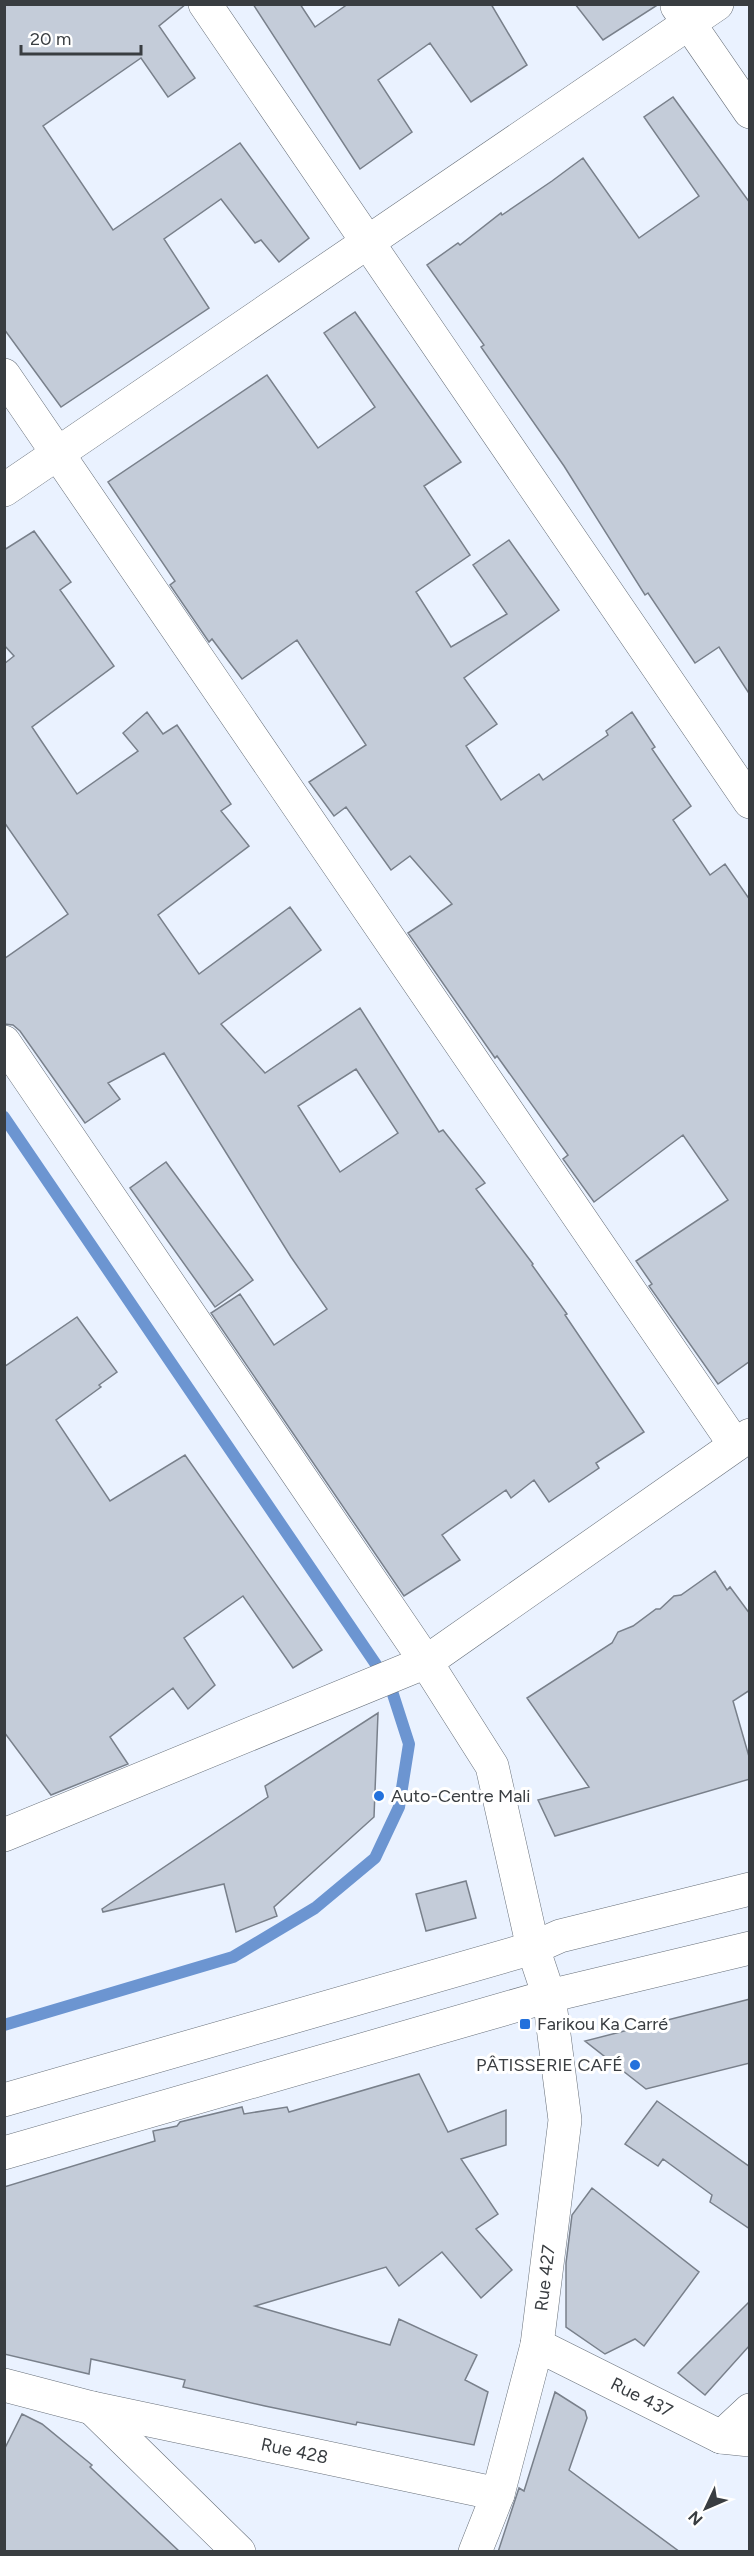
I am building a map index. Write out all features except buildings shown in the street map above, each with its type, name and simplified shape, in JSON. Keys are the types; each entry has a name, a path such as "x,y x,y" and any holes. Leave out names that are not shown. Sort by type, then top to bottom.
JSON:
{"street":[{"path":"205,4 750,802"},
{"path":"4,490 367,242 683,14 717,4"},
{"path":"683,14 750,112"},
{"path":"4,375 742,1439 426,1662 6,1831"},
{"name":"Rue 427","path":"4,1042 426,1662 492,1766 532,1948 549,1996 565,2120 537,2344 498,2494 475,2552"},
{"path":"4,2100 532,1948 560,1936 750,1889"},
{"path":"4,2154 549,1996 750,1948"},
{"name":"Rue 437","path":"537,2344 735,2438"},
{"name":"Rue 428","path":"4,2385 92,2408 498,2494"},
{"name":"Rue 428","path":"92,2408 239,2552"},
{"path":"735,2438 750,2410"}],"waterway":[{"path":"4,1117 390,1685 409,1744 399,1807 375,1858 315,1908 233,1957 4,2025"}],"place":[{"name":"Auto-Centre Mali","path":"379,1796"},
{"name":"Farikou Ka Carré","path":"525,2024"},
{"name":"PÂTISSERIE CAFÉ","path":"635,2065"}]}
